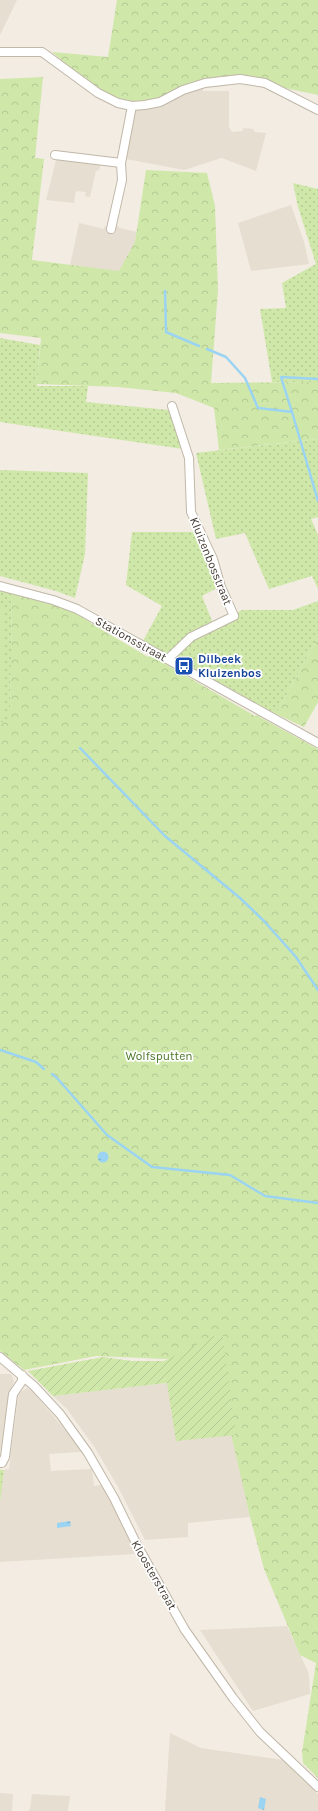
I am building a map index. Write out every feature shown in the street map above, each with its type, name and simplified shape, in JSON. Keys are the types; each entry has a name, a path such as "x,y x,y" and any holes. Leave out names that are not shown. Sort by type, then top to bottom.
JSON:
{"street":[{"path":"0,52 42,52 98,94 118,103 132,106 160,102 183,90 205,83 240,79 264,83 318,110"},
{"path":"111,229 122,180 120,163 132,106"},
{"path":"55,155 120,163"},
{"name":"Kluizenbosstraat","path":"168,659 191,638 234,616 221,587 213,559 191,512 189,458 172,406"},
{"name":"Stationsstraat","path":"0,586 70,606 318,743"},
{"name":"Kloosterstraat","path":"0,1357 22,1375 60,1414 88,1453 114,1498 137,1546 185,1630 233,1698 260,1732 318,1787"},
{"path":"0,1463 2,1463 5,1457 13,1394 22,1381 22,1375"}],"shaded area":[{"path":"0,0 17,0 0,35"},
{"path":"203,87 203,91 229,91 229,127 232,132 242,131 244,128 253,129 255,132 266,133 256,171 222,158 184,170 126,159 135,110 158,106"},
{"path":"56,160 101,163 99,170 96,171 90,197 85,196 86,192 76,191 74,203 46,200"},
{"path":"291,205 304,242 309,264 251,271 238,223"},
{"path":"79,223 104,229 105,226 108,226 109,232 113,232 115,223 120,228 137,232 128,277 68,275"},
{"path":"0,1374 11,1374 14,1381 8,1399 0,1454"},
{"path":"167,1383 236,1435 250,1517 188,1523 188,1537 145,1540 118,1487 95,1448 67,1409 53,1396"},
{"path":"27,1388 32,1391 76,1443 81,1452 49,1454 51,1471 92,1469 94,1486 102,1485 120,1518 135,1554 0,1562 0,1502 4,1470 9,1469 19,1393"},
{"path":"287,1626 309,1674 310,1694 253,1711 200,1630"},
{"path":"170,1733 201,1748 283,1760 318,1794 318,1811 165,1811"},
{"path":"0,1793 13,1794 12,1811 0,1811"},
{"path":"32,1794 70,1796 68,1811 28,1811 30,1809"}],"green space":[{"path":"117,0 318,0 318,95 280,87 248,77 172,91 158,98 142,102 118,98 106,93 82,77 52,52 108,57"},
{"path":"43,77 35,158 44,159 32,260 119,271 135,242 146,170 207,173 215,206 218,290 211,383 318,382 318,439 219,450 214,408 176,393 118,387 37,384 41,338 0,333 0,79"},
{"path":"293,183 318,189 318,382 272,382 260,309 286,308 282,283 316,264 298,207"},
{"path":"0,338 40,345 37,386 88,386 86,402 169,410 183,449 0,422"},
{"path":"318,439 318,517 311,519 318,535 318,589 312,576 269,589 245,533 216,539 196,453"},
{"path":"0,470 88,473 85,554 75,598 56,591 0,576"},
{"path":"132,532 196,532 210,560 217,588 202,596 214,626 242,610 293,610 318,601 318,637 276,714 143,641 162,606 126,585"},
{"path":"0,590 12,594 10,725 0,725"},
{"name":"Wolfsputten","path":"12,594 52,602 75,612 148,657 150,655 255,716 256,715 318,749 318,1778 303,1763 302,1752 316,1663 300,1655 264,1569 250,1517 213,1355 165,1359 96,1356 24,1370 0,1351 0,722 7,722 10,708"},
{"path":"0,607 5,607 4,719 0,719"},
{"path":"318,637 318,702 304,727 276,714"},
{"path":"222,1332 236,1435 176,1441 167,1383 53,1396 28,1371 103,1357 132,1361 164,1361"},
{"path":"0,1470 4,1470 0,1502"}],"water":[{"path":"103,1151 107,1153 109,1157 107,1161 103,1163 99,1161 97,1157 99,1153"},
{"path":"70,1521 71,1526 57,1528 57,1523"},
{"path":"260,1797 266,1799 264,1810 258,1808"}],"waterway":[{"path":"165,291 166,332 199,346"},
{"path":"207,349 226,357 245,378 258,408 292,412 318,501"},
{"path":"292,412 281,377 318,379"},
{"path":"80,748 165,836 240,898 264,921 296,957 318,990"},
{"path":"0,1050 36,1062 44,1069"},
{"path":"52,1074 107,1135 152,1167 230,1175 265,1196 318,1203"}],"place":[{"name":"Dilbeek Kluizenbos","path":"184,666"}]}
